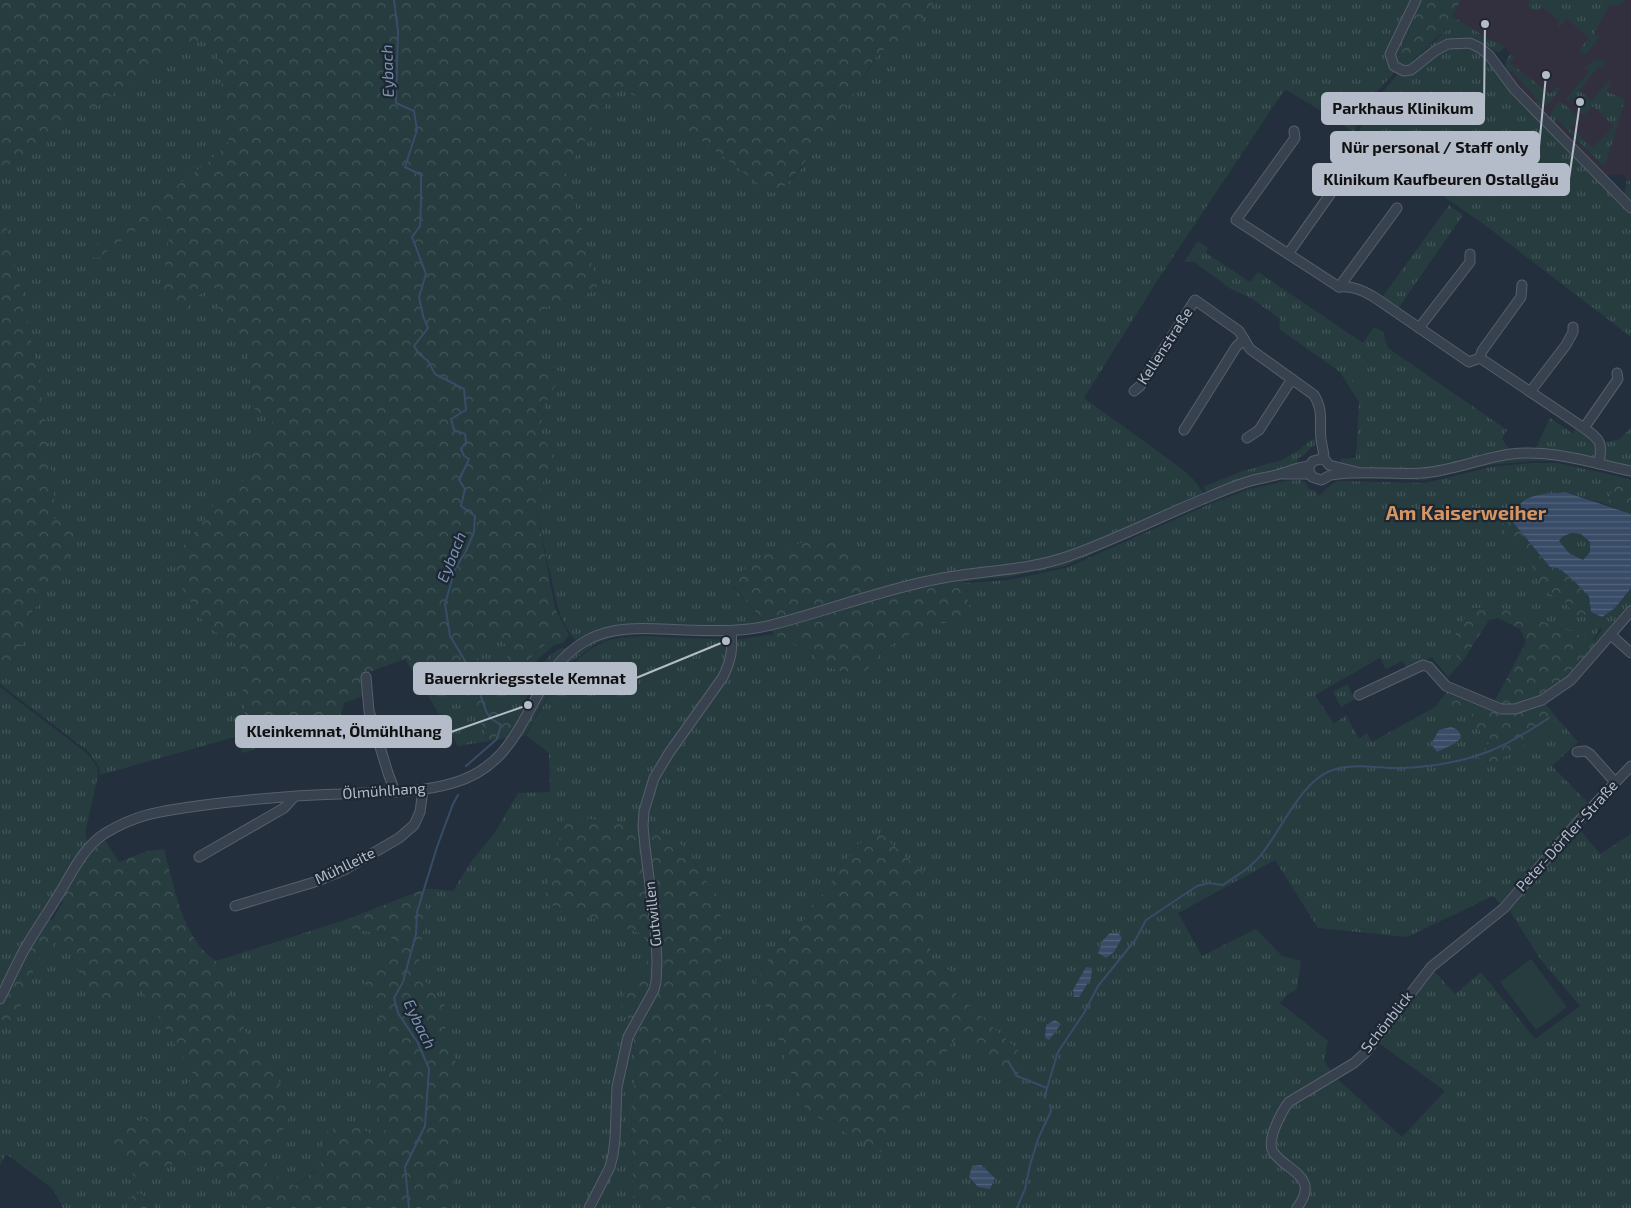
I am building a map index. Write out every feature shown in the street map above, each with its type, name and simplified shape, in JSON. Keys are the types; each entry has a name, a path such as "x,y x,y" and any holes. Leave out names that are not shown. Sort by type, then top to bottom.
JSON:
{"street":[{"path":"1416,0 1390,54 1394,66 1404,71 1412,70 1448,44 1470,43 1480,48 1489,55 1514,89 1631,208"},
{"path":"1294,131 1294,138 1236,220 1339,287 1359,288 1469,362 1480,358"},
{"path":"1288,254 1350,166"},
{"path":"1339,287 1397,208"},
{"path":"1419,328 1470,262 1470,254"},
{"path":"1480,358 1482,351 1521,297 1522,285"},
{"name":"Kellenstraße","path":"1134,391 1140,386 1195,300 1239,331 1244,339"},
{"path":"1530,392 1566,345 1574,327"},
{"path":"1184,430 1236,347 1244,339 1250,349 1307,388 1319,403 1321,412 1321,441 1324,449 1313,479 1318,480 1328,476 1357,472"},
{"path":"1480,358 1597,438 1601,444 1599,464"},
{"path":"1584,428 1618,379 1617,373"},
{"path":"1247,438 1259,430 1292,379"},
{"path":"1317,465 1357,472 1425,473 1511,454 1535,453 1551,454 1631,471"},
{"path":"1317,465 1330,471 1328,476"},
{"name":"Ölmühlhang","path":"0,999 25,948 80,860 93,843 104,835 139,817 165,811 229,802 423,790 455,783 476,774 490,765 511,743 552,671 577,646 592,638 631,628 731,630 769,626 929,580 1065,558 1248,482 1283,474 1298,468 1317,465"},
{"path":"1359,695 1423,665 1430,667 1446,686 1501,709 1515,709 1542,700 1572,680 1631,611"},
{"name":"Gutwillen","path":"589,1208 610,1167 613,1155 617,1087 628,1037 656,982 655,924 645,847 644,811 654,778 669,753 723,677 732,652 731,630"},
{"path":"1611,635 1631,653"},
{"path":"366,677 369,711 395,792"},
{"path":"1577,752 1585,751 1590,754 1616,782"},
{"name":"Peter-Dörfler-Straße","path":"1504,908 1576,824 1631,766"},
{"name":"Mühlleite","path":"235,906 318,881 344,870 399,838 414,825 420,812 423,790"},
{"path":"199,857 284,808 294,797"},
{"name":"Schönblick","path":"1297,1208 1304,1197 1303,1180 1296,1171 1278,1158 1272,1151 1270,1142 1284,1108 1289,1102 1354,1063 1366,1052 1431,967 1504,908"}],"shaded area":[{"path":"1461,0 1631,0 1631,182 1622,174 1603,176 1516,88 1506,70 1506,61 1510,55 1505,46 1489,39 1452,16"}],"green space":[{"path":"0,0 935,0 908,40 897,49 887,47 881,51 828,132 799,170 778,193 769,192 676,121 617,85 566,173 598,285 595,290 541,309 537,324 537,340 542,370 555,369 562,373 563,381 554,387 547,401 544,402 540,437 552,449 554,456 552,466 542,483 536,507 555,608 569,635 563,643 554,645 549,642 536,651 518,676 503,667 511,648 493,635 477,657 489,678 488,701 515,726 508,738 489,741 461,678 426,694 405,659 364,674 366,695 344,703 340,717 290,738 242,753 238,736 245,716 239,646 206,626 183,590 172,559 204,521 218,498 244,480 248,474 253,441 273,430 272,419 257,413 249,396 251,376 246,342 220,316 218,287 198,295 182,313 165,302 163,281 169,238 166,214 160,213 98,258 90,257 91,248 182,182 229,143 217,47 212,37 185,45 0,171"},
{"path":"935,0 1414,0 1386,52 1387,61 1395,72 1372,97 1361,113 1354,133 1330,116 1286,90 1283,92 1159,278 1084,398 1182,469 1193,479 1205,495 1064,556 893,586 852,548 733,587 765,623 730,628 631,625 578,643 571,635 558,608 536,507 542,483 552,466 552,449 540,437 544,401 547,401 554,387 555,369 542,371 537,340 537,325 541,309 595,290 598,285 566,173 617,84 676,121 778,193 801,169 837,119 879,52 887,47 908,40"},
{"path":"1420,0 1461,0 1452,16 1449,28 1436,38 1420,55 1410,61 1402,58 1401,54"},
{"path":"1529,0 1624,0 1619,5 1610,5 1594,33 1600,37 1584,54 1579,50 1589,38 1566,18 1559,28 1557,26 1560,21 1542,7 1538,11 1530,9 1528,5"},
{"path":"1452,16 1489,39 1505,46 1500,52 1474,41 1453,40 1438,46 1410,66 1401,65 1397,61 1397,49 1411,22 1412,25 1402,46 1414,60 1449,28"},
{"path":"212,36 217,47 229,143 182,182 91,248 90,256 98,258 160,213 166,214 169,238 168,251 182,312 198,295 218,287 220,316 246,342 251,376 249,396 272,419 273,430 253,441 248,474 244,480 218,498 204,521 172,559 206,626 239,646 245,716 238,736 100,775 99,767 89,752 0,684 0,678 2,678 16,656 25,637 29,618 50,585 55,504 44,407 23,296 0,205 0,171 185,45"},
{"path":"1456,47 1472,49 1485,57 1631,212 1631,337 1486,226 1368,143 1360,129 1363,121 1376,100 1398,74 1414,72 1439,55"},
{"path":"1511,54 1515,56 1510,63 1550,94 1557,87 1560,89 1546,105 1538,106 1534,104 1538,100 1512,71 1508,74 1506,63 1507,58"},
{"path":"1595,60 1605,61 1603,69 1599,66 1579,91 1592,101 1612,77 1607,92 1625,99 1606,163 1603,166 1557,119 1553,123 1550,118 1556,105 1560,102 1563,103 1580,119 1571,128 1593,148 1614,126 1593,106 1584,115 1578,109 1580,105 1572,97 1569,101 1566,99 1589,72 1585,68"},
{"path":"1627,179 1631,182 1631,204 1624,195"},
{"path":"0,205 23,296 44,407 55,504 53,518 63,521 76,535 69,558 29,617 25,637 2,678 0,678"},
{"path":"1449,205 1463,215 1397,310 1381,299"},
{"path":"1198,241 1208,248 1206,253 1250,282 1258,272 1363,343 1374,327 1383,332 1388,348 1507,430 1502,439 1511,452 1448,466 1400,472 1355,468 1341,464 1340,459 1356,458 1359,402 1340,372 1279,329 1280,319 1252,299 1231,289 1194,262 1184,262"},
{"path":"1363,355 1373,366 1362,368 1353,364"},
{"path":"1354,371 1374,379 1352,386"},
{"path":"1550,418 1572,433 1577,427 1599,446 1596,462 1535,450"},
{"path":"1631,427 1631,468 1601,462 1604,443 1620,439"},
{"path":"1312,439 1316,440 1314,446 1298,458 1297,465 1208,494 1203,487 1240,472 1282,460 1299,450"},
{"path":"1535,455 1598,467 1597,469 1557,461 1531,461 1489,465 1425,480 1341,478 1341,476 1400,476 1511,456"},
{"path":"1532,463 1557,463 1612,475 1613,486 1608,505 1565,492 1514,510 1512,521 1504,520 1513,545 1529,560 1548,593 1561,598 1579,618 1591,612 1602,617 1615,608 1631,588 1631,609 1601,644 1594,641 1602,630 1600,628 1593,640 1508,609 1471,608 1455,655 1462,662 1448,677 1432,657 1408,669 1402,661 1386,669 1380,658 1315,695 1334,724 1346,715 1359,739 1367,733 1372,742 1435,707 1450,711 1464,705 1472,713 1471,725 1490,736 1489,743 1531,741 1557,718 1578,742 1552,766 1591,806 1503,907 1493,896 1407,937 1318,928 1275,860 1178,913 1202,956 1256,929 1282,956 1301,961 1297,989 1287,995 1280,1003 1328,1041 1324,1061 1333,1073 1288,1101 1269,1142 1295,1172 1303,1190 1295,1208 717,1208 723,1118 716,1049 722,927 719,901 714,889 700,874 689,853 680,844 644,827 656,778 725,678 734,640 774,634 783,641 811,651 820,664 860,678 884,649 923,627 955,621 970,611 965,583 1008,580 1066,568 1212,503 1250,489 1286,481 1300,480 1306,483 1309,489 1315,491 1319,496 1331,485 1339,481 1425,483 1491,467","holes":["858,844 923,873 909,902 923,908 935,974 948,969 953,991 1021,1053 1003,1079 959,1032 806,1111 756,981 773,951 799,927"]},
{"path":"1612,475 1631,480 1631,514 1608,505 1613,486"},
{"path":"1283,476 1297,477 1253,487 1211,502 1210,499 1249,484"},
{"path":"1208,500 1210,502 1065,566 1008,577 965,581 964,578 1038,567"},
{"path":"1504,520 1512,521 1550,567 1560,569 1589,596 1591,612 1579,618 1561,598 1548,593 1529,561 1513,545 1502,527"},
{"path":"1571,533 1581,534 1590,542 1590,552 1583,560 1569,553 1558,541"},
{"path":"827,535 852,548 893,586 765,623 733,586 735,579 749,564 770,552"},
{"path":"964,578 970,611 955,621 923,627 884,649 860,678 820,664 811,651 783,641 770,628 929,584"},
{"path":"1471,608 1508,609 1601,644 1543,701 1557,718 1531,741 1490,766 1478,757 1489,743 1490,736 1471,725 1472,713 1464,705 1450,711 1435,707 1449,689 1493,704 1526,642 1520,629 1498,618 1489,620 1462,662 1455,655 1456,632"},
{"path":"615,633 730,633 731,638 645,634 614,637 595,644 569,664 559,677 524,736 519,737 549,683 569,659 580,648 593,640"},
{"path":"493,635 511,648 518,676 536,651 549,642 554,645 539,658 533,667 527,691 526,708 517,727 488,701 489,678 476,657"},
{"path":"645,636 730,640 722,677 667,753 641,825 543,903 644,934 647,967 627,984 636,1074 631,1108 633,1197 653,1208 449,1208 454,1186 445,1149 459,1135 464,1082 446,1038 445,1005 418,973 426,902 434,897 434,889 453,891 471,862 494,834 518,793 550,792 549,753 526,735 561,678 584,654 597,645 613,639"},
{"path":"562,648 569,648 549,669 531,700 533,684 543,663"},
{"path":"461,678 489,741 458,746 427,694"},
{"path":"1347,684 1355,699 1341,707 1333,692"},
{"path":"0,687 88,754 97,767 98,775 86,829 86,838 90,843 0,994"},
{"path":"565,816 641,825 680,844 689,853 700,874 714,889 719,901 722,927 716,1049 723,1118 717,1208 653,1208 633,1197 631,1108 636,1074 632,1025 621,1005 627,984 647,967 644,934 543,903"},
{"path":"1576,825 1600,854 1631,834 1631,1208 1299,1208 1306,1189 1273,1150 1277,1126 1285,1108 1334,1076 1402,1137 1445,1091 1376,1041 1431,968 1455,994 1481,972 1535,1039 1580,1006 1541,960 1506,907"},
{"path":"881,834 923,873 909,902 923,908 935,973 948,969 953,991 1021,1053 1018,1075 1003,1079 959,1033 881,1152 806,1111 756,981 773,951 799,927 858,844"},
{"path":"103,837 119,862 147,851 164,849 176,894 187,925 204,951 216,961 248,1038 274,1070 289,1102 288,1124 277,1137 261,1149 271,1173 295,1186 320,1167 325,1133 350,1121 381,1140 385,1129 371,1107 375,1090 387,1071 389,1051 382,1021 371,1006 364,979 378,967 395,942 387,933 354,930 345,920 425,889 434,889 434,897 426,902 418,973 445,1005 446,1038 464,1082 459,1135 445,1149 454,1186 449,1208 248,1208 238,1195 218,1178 208,1156 192,1157 136,1178 104,1141 180,1096 194,1075 140,987 101,1003 83,979 62,937 48,948 35,963 30,988 16,1015 0,1029 0,1003 44,920 52,920 63,902 59,898 82,860"},
{"path":"345,920 354,930 387,933 395,942 378,967 364,979 371,1006 382,1021 389,1051 387,1071 375,1090 371,1107 385,1129 382,1140 325,1133 320,1167 294,1186 271,1173 261,1149 277,1137 274,1070 248,1038 216,961"},
{"path":"62,937 83,979 140,987 194,1075 180,1096 104,1141 136,1178 192,1157 208,1156 218,1178 238,1195 248,1208 154,1208 151,1202 128,1198 129,1208 63,1208 53,1189 6,1154 0,1165 0,1029 16,1015 30,988 35,963 48,948"},
{"path":"1531,959 1567,1007 1536,1030 1500,982"},
{"path":"140,1193 151,1202 154,1208 129,1208 128,1198"}],"water":[{"path":"1565,492 1631,514 1631,588 1615,608 1602,617 1591,612 1589,596 1560,569 1550,567 1512,521 1519,505 1525,500 1539,495","holes":["1571,533 1581,534 1590,542 1590,552 1583,560 1569,553 1559,541 1562,537"]},
{"path":"1451,727 1458,731 1461,738 1454,744 1437,752 1431,744 1439,730"},
{"path":"1110,933 1118,933 1122,938 1114,952 1106,958 1098,953 1103,940"},
{"path":"1086,967 1092,968 1091,978 1079,997 1074,997 1073,990"},
{"path":"1055,1020 1061,1024 1049,1040 1045,1038 1046,1025"},
{"path":"981,1165 995,1178 990,1189 978,1187 969,1177 972,1166"}],"waterway":[{"name":"Eybach","path":"394,0 398,31 396,103 414,111 417,130 405,167 421,175 420,226 412,237 426,274 419,297 428,328 414,346 419,354 428,361 435,374 464,389 466,410 451,419 454,430 465,434 466,442 461,449 464,456 469,459 459,480 465,489 461,506 475,516 474,532 466,551 455,569 445,604 450,636 474,676 490,718 501,725 497,739 466,766"},
{"path":"1045,1098 1058,1052 1084,1013 1098,986 1136,939 1146,920 1197,886 1209,883 1223,885 1248,868 1257,860 1268,845 1300,796 1319,777 1338,768 1365,766 1412,767 1435,765 1468,758 1505,744 1549,718"},
{"name":"Eybach","path":"409,1208 405,1167 425,1126 429,1069 418,1043 398,1013 394,998 403,982 416,934 417,912 437,847 458,795"},
{"path":"1008,1061 1017,1076 1047,1088"},
{"path":"1017,1208 1025,1189 1038,1139 1051,1111 1050,1105"}],"place":[{"name":"Parkhaus Klinikum","path":"1485,24"},
{"name":"Nür personal / Staff only","path":"1546,75"},
{"name":"Klinikum Kaufbeuren Ostallgäu","path":"1580,102"},
{"name":"Bauernkriegsstele Kemnat","path":"726,641"},
{"name":"Kleinkemnat, Ölmühlhang","path":"528,705"}],"district":[{"name":"Am Kaiserweiher","path":"1466,513"}]}
